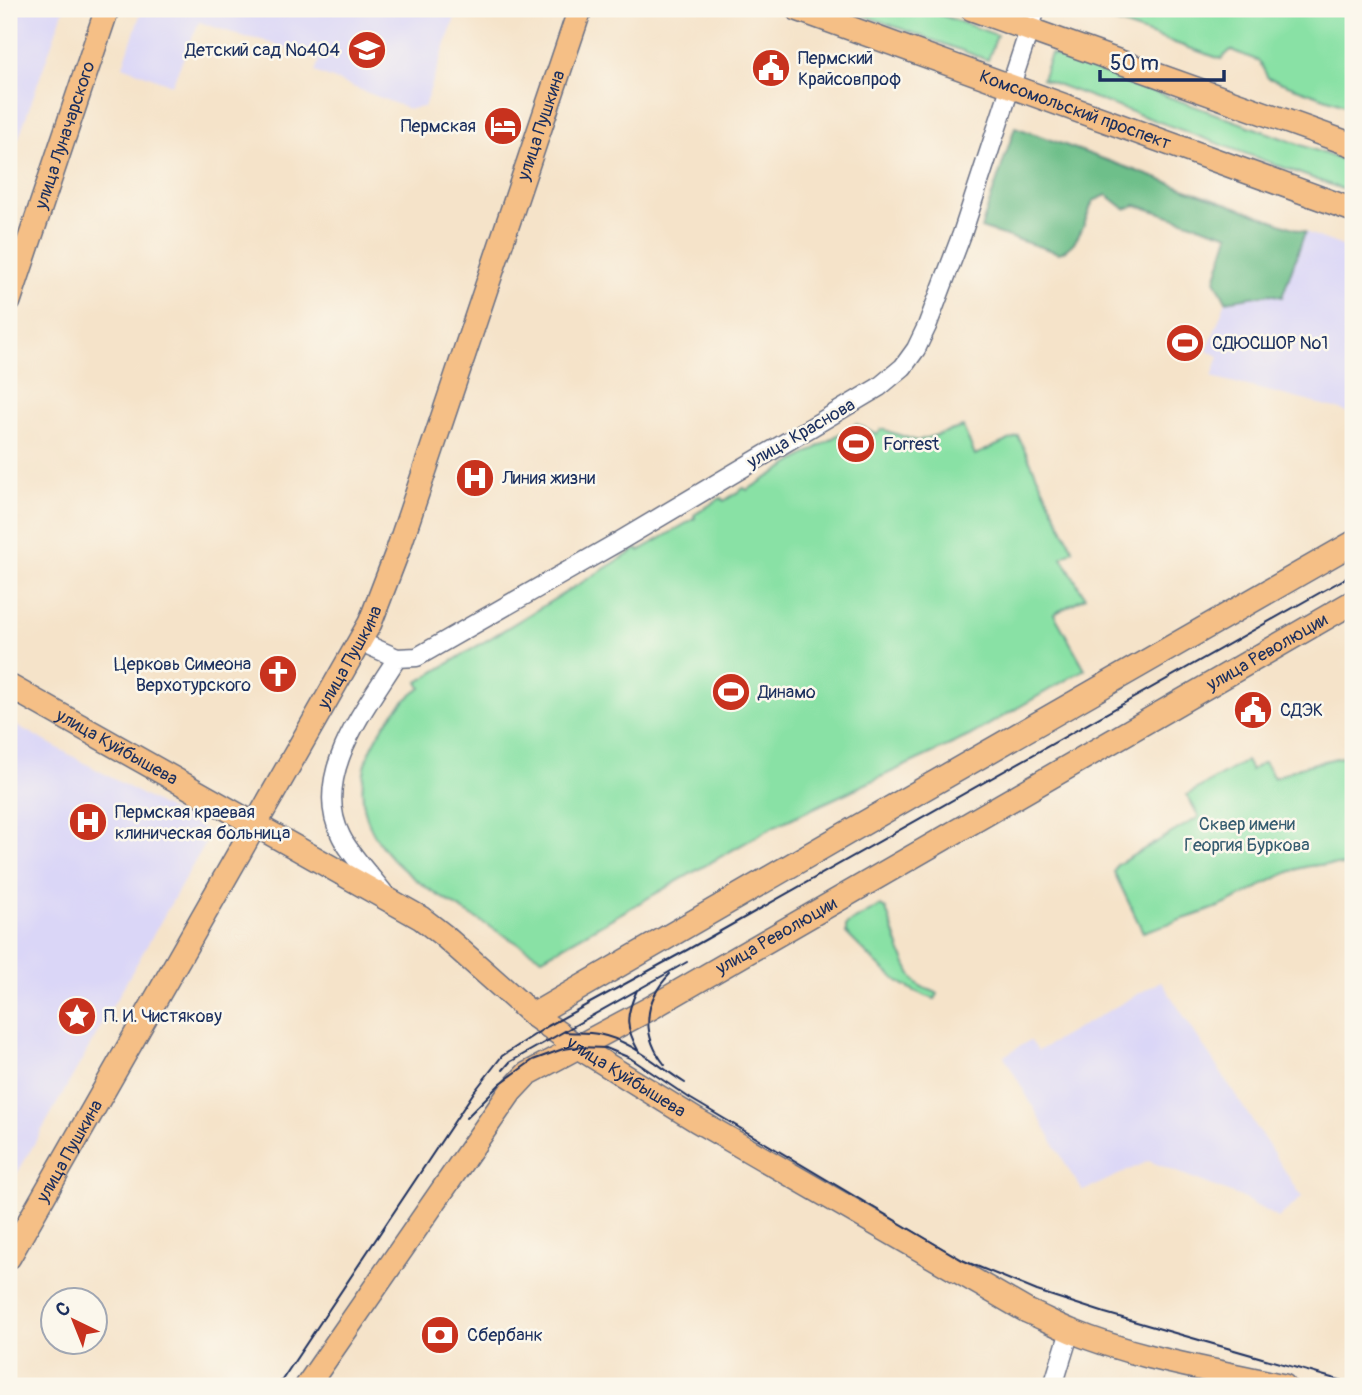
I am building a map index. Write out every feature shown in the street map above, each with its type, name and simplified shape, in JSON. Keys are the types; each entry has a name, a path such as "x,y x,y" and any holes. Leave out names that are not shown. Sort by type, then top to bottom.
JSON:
{"main road":[{"name":"улица Луначарского","path":"9,301 107,9"},
{"name":"улица Пушкина","path":"9,1257 360,642 398,550 580,9"},
{"name":"Комсомольский проспект","path":"797,9 1353,211"},
{"path":"972,9 1032,19 1353,145"},
{"path":"533,1015 1353,543"},
{"name":"улица Революции","path":"307,1386 511,1091 527,1074 638,1015 803,921 1353,602"},
{"name":"улица Куйбышева","path":"9,686 389,899 443,935 533,1015 578,1047 696,1119 1027,1311 1070,1331 1178,1363 1284,1386"}],"street":[{"name":"улица Краснова","path":"397,658 417,657 880,387 903,367 916,349 927,326 962,234 1032,19"},
{"path":"360,642 397,658 356,721 339,757 332,788 335,815 341,836 389,899"},
{"path":"1053,1386 1070,1331"}],"shaded area":[{"path":"9,9 64,9 18,140 9,137"},
{"name":"Детский сад №404","path":"142,9 458,9 424,107 409,109 315,72 319,60 199,22 172,85 123,66"},
{"path":"1305,232 1353,250 1353,415 1339,409 1212,377 1219,356 1207,351 1226,301 1270,294 1283,297"},
{"path":"9,721 211,833 9,1188"},
{"path":"1161,981 1302,1197 1278,1218 1241,1197 1149,1161 1083,1191 1004,1056 1030,1040 1038,1051"}],"green space":[{"path":"846,9 924,9 997,35 988,60"},
{"path":"1077,9 1353,9 1353,108 1268,78 1259,61 1231,50 1221,59"},
{"path":"1051,54 1353,164 1353,193 1042,79"},
{"path":"1015,127 1305,232 1282,297 1270,294 1226,301 1215,280 1229,235 1136,205 1125,209 1107,195 1093,201 1077,238 1066,250 1059,253 981,228"},
{"name":"Динамо","path":"856,424 877,434 881,429 917,441 963,427 975,455 1018,436 1073,550 1062,557 1085,597 1054,614 1085,669 969,736 775,826 542,958 430,890 394,861 369,825 363,804 363,780 368,757 379,735 397,709 421,688 418,682 637,549 639,551 695,518 694,515 721,498 724,501 744,488 747,490"},
{"name":"Сквер имени Георгия Буркова","path":"1353,754 1353,867 1332,864 1298,869 1221,906 1143,932 1114,872 1117,865 1199,817 1187,795 1246,761 1251,770 1264,762 1274,778 1300,767"},
{"path":"880,906 886,909 909,971 921,986 938,994 935,999 898,981 846,933 846,925"}],"tram line":[{"path":"278,1386 474,1092 502,1056 548,1026 1353,574"},
{"path":"503,1070 510,1062 687,962"},
{"path":"665,1065 652,1042 648,1018 654,995 670,974"},
{"path":"637,990 628,1021 639,1052"},
{"path":"565,1032 598,1034 622,1042 685,1083"},
{"path":"466,1118 501,1083 533,1060 563,1049 606,1048 630,1058 691,1099 962,1260 1037,1291 1105,1313 1353,1384"}],"place":[{"name":"Детский сад №404","path":"367,50"},
{"name":"Пермский Крайсовпроф","path":"771,68"},
{"name":"Пермская","path":"503,126"},
{"name":"СДЮСШОР №1","path":"1185,343"},
{"name":"Forrest","path":"856,444"},
{"name":"Линия жизни","path":"475,478"},
{"name":"Церковь Симеона Верхотурского","path":"278,674"},
{"name":"Динамо","path":"731,692"},
{"name":"СДЭК","path":"1253,710"},
{"name":"Пермская краевая клиническая больница","path":"88,822"},
{"name":"П. И. Чистякову","path":"77,1016"},
{"name":"Сбербанк","path":"440,1335"}]}
